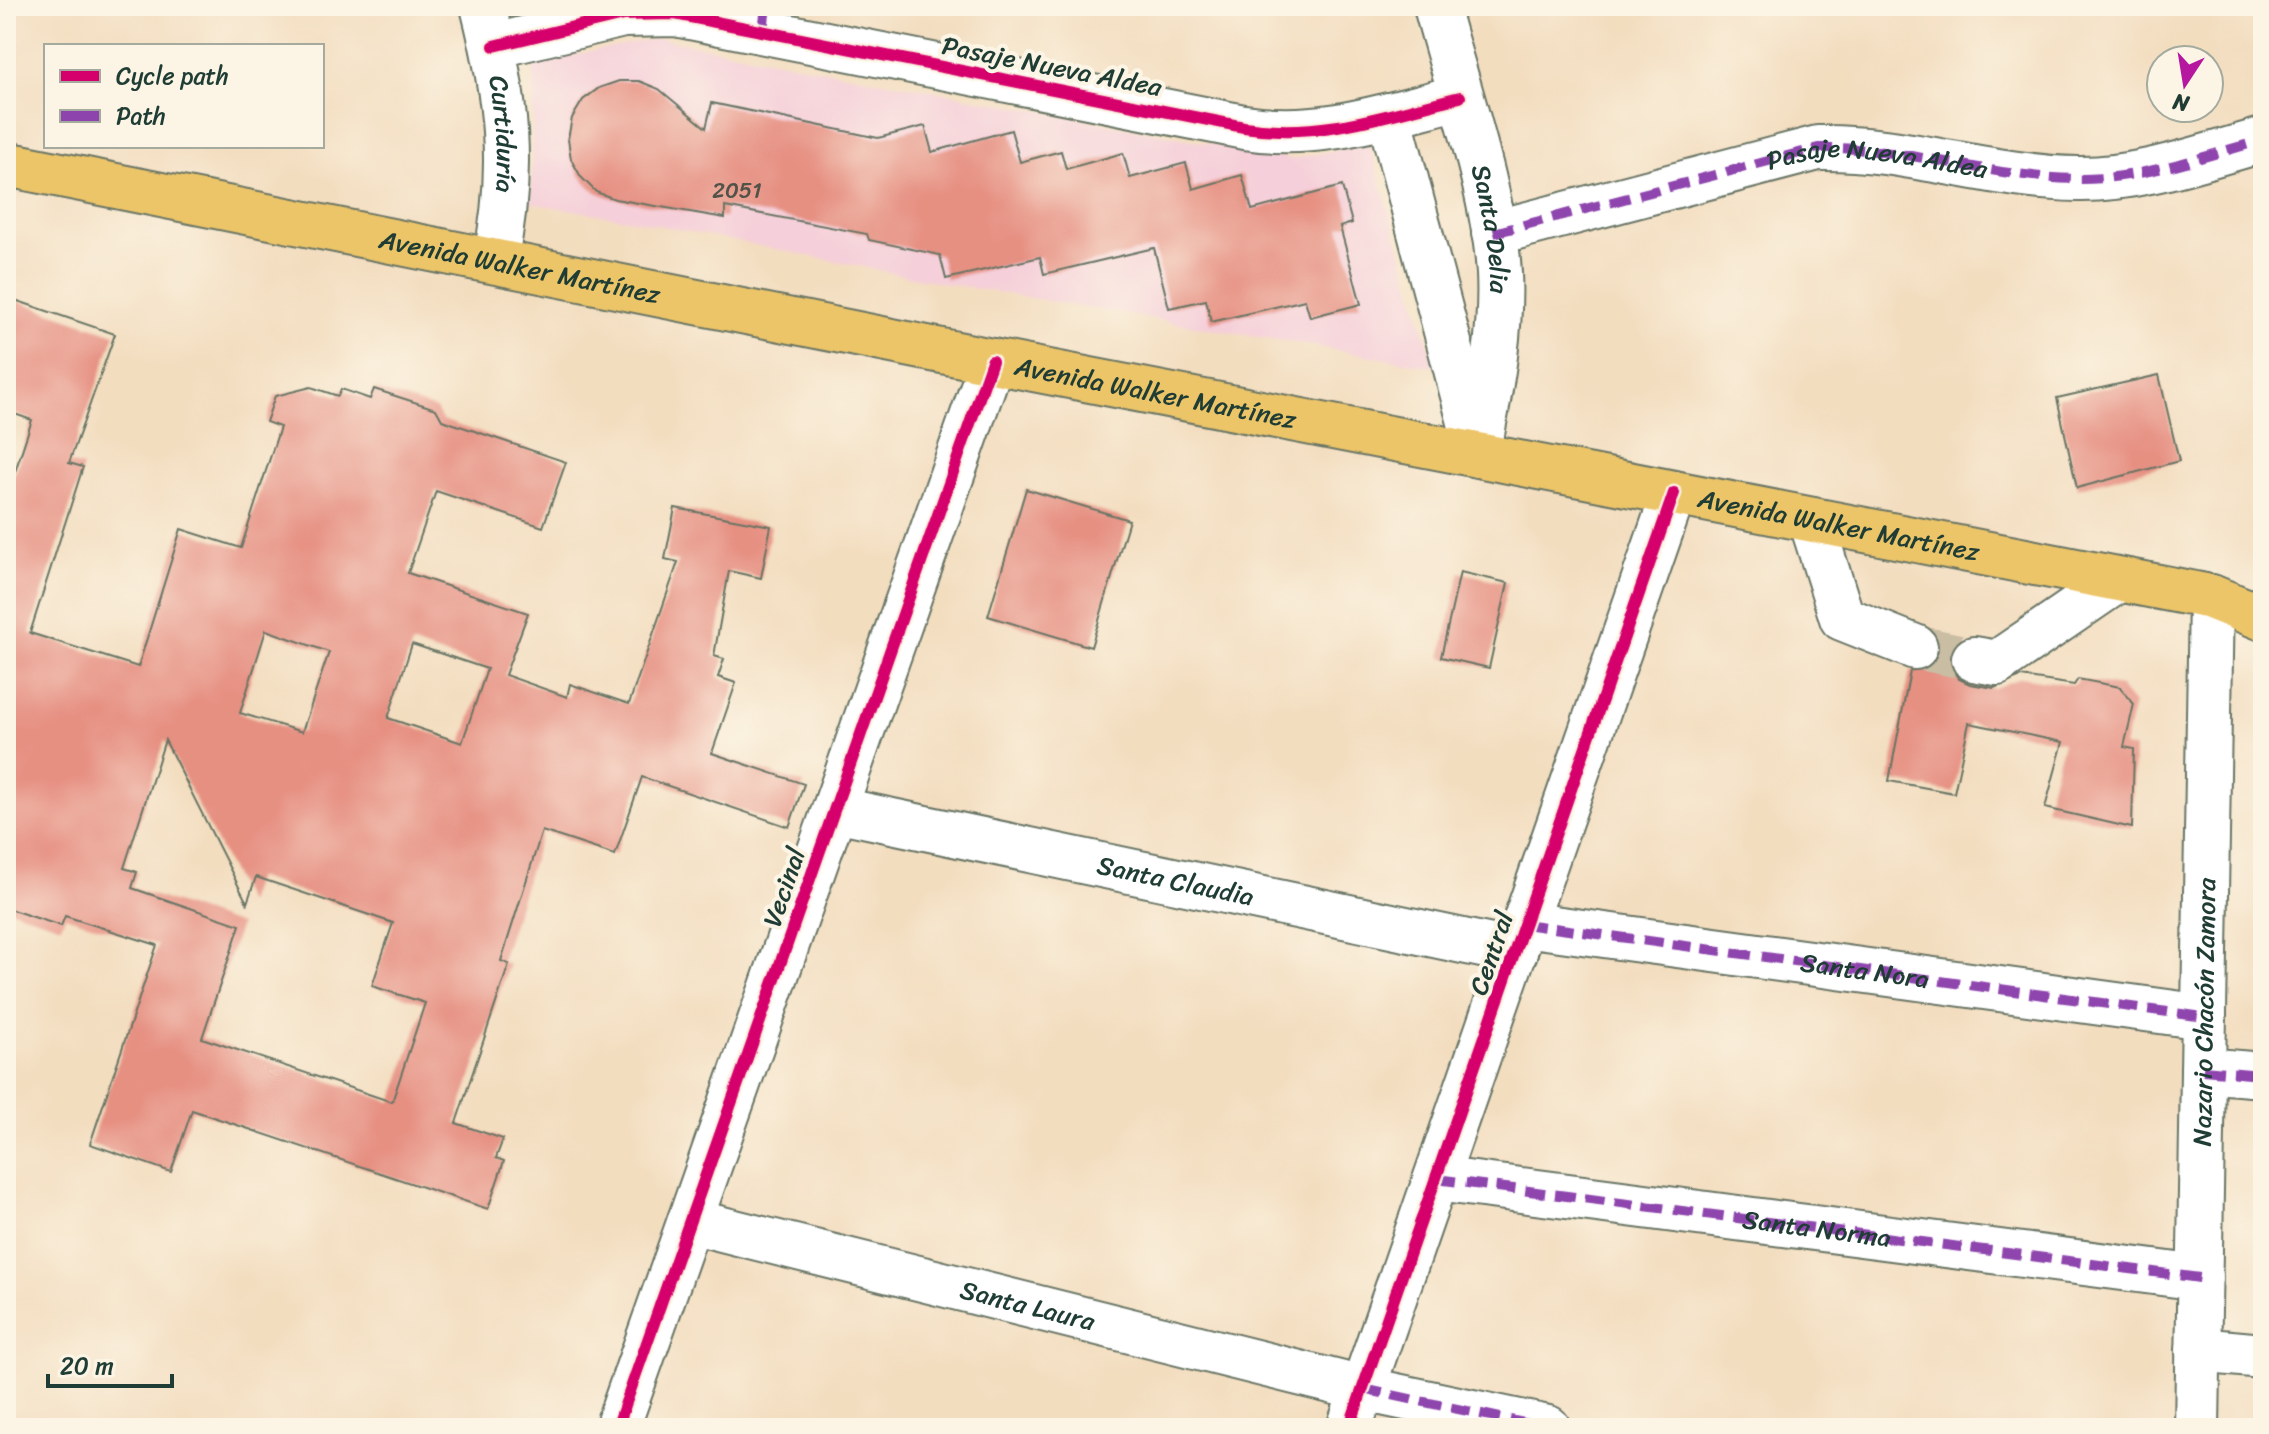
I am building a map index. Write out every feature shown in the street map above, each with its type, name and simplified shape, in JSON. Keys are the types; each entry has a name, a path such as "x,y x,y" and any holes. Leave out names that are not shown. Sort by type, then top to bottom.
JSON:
{"main road":[{"name":"Avenida Walker Martínez","path":"6,164 992,361 2211,597 2263,618"},
{"name":"Avenida Walker Martínez","path":"2211,597 2263,595"}],"street":[{"name":"Santa Delia","path":"1436,6 1494,233 1500,308 1478,455"},
{"name":"Pasaje Nueva Aldea","path":"488,26 650,13 765,18 1268,130 1333,129 1460,97"},
{"name":"Curtiduría","path":"488,26 503,93 508,156 507,205 495,261"},
{"path":"1389,115 1478,455"},
{"name":"Pasaje Nueva Aldea","path":"1494,233 1818,148 1859,149 2080,180 2130,175 2263,140"},
{"name":"Vecinal","path":"617,1428 992,361"},
{"name":"Central","path":"1356,1408 1674,493"},
{"path":"1811,520 1842,618 1915,647"},
{"path":"1974,659 1997,663 2118,580"},
{"name":"Nazario Chacón Zamora","path":"2197,1428 2211,597"},
{"name":"Santa Claudia","path":"835,809 1520,938"},
{"name":"Santa Nora","path":"1520,938 2204,1017"},
{"path":"2203,1070 2263,1075"},
{"name":"Santa Norma","path":"1436,1179 2200,1278"},
{"name":"Santa Laura","path":"690,1221 1356,1408 1548,1428"},
{"path":"2198,1350 2263,1356"}],"shaded area":[{"path":"657,38 1292,159 1369,143 1435,367 937,282 637,221 531,203 534,63"}],"building":[{"path":"619,81 639,81 659,89 706,128 712,103 878,138 925,126 932,152 1011,130 1020,162 1061,151 1066,169 1123,153 1130,178 1186,163 1193,189 1242,175 1252,210 1342,186 1352,223 1340,227 1361,304 1310,317 1305,300 1211,322 1206,300 1169,308 1154,248 1044,274 1040,257 946,279 940,255 869,240 867,234 725,207 725,218 615,199 596,192 581,177 571,159 568,139 572,118 583,100 599,88"},
{"path":"6,297 115,334 69,463 83,467 30,633 138,667 181,529 241,548 280,427 266,422 275,396 311,387 338,396 341,389 370,399 374,389 436,409 442,420 566,462 543,527 436,491 408,573 528,613 505,675 567,697 570,684 629,704 678,562 665,559 675,508 771,526 761,578 729,571 714,656 724,659 718,677 736,683 712,753 804,784 789,827 642,777 615,855 542,831 501,961 509,964 456,1123 503,1139 496,1158 504,1161 488,1209 192,1110 171,1172 90,1144 157,945 65,916 61,926 6,908 6,499 32,420 6,411","holes":["266,630 329,652 302,732 240,713","412,644 487,669 462,743 388,718","165,740 247,903 256,877 393,923 372,986 425,1003 392,1102 202,1038 240,925 132,888 137,872 124,868"]},
{"path":"2159,375 2179,461 2077,488 2057,398"},
{"path":"1026,489 1129,520 1091,647 988,616"},
{"path":"1460,572 1508,583 1489,668 1441,657"},
{"path":"1939,647 1952,649 1951,668 1959,679 1970,684 1994,688 2021,677 2074,685 2078,679 2120,687 2134,704 2124,747 2134,749 2132,828 2045,808 2063,742 1969,723 1954,793 1889,781 1910,671 1931,666"}],"tunnel":[{"path":"1915,647 1974,659"}],"marked path":[{"path":"763,31 766,6"},
{"path":"1494,233 1818,148 1883,152 2013,173 2078,179 2125,176 2263,140"},
{"path":"1524,924 2204,1017"},
{"path":"2203,1070 2263,1075"},
{"path":"1436,1179 2200,1278"},
{"path":"1363,1389 1548,1428"}],"cycle path":[{"path":"494,46 623,15 675,14 1244,127 1273,130 1327,128 1460,97"},
{"path":"617,1428 992,361"},
{"path":"1349,1428 1674,493"}]}
